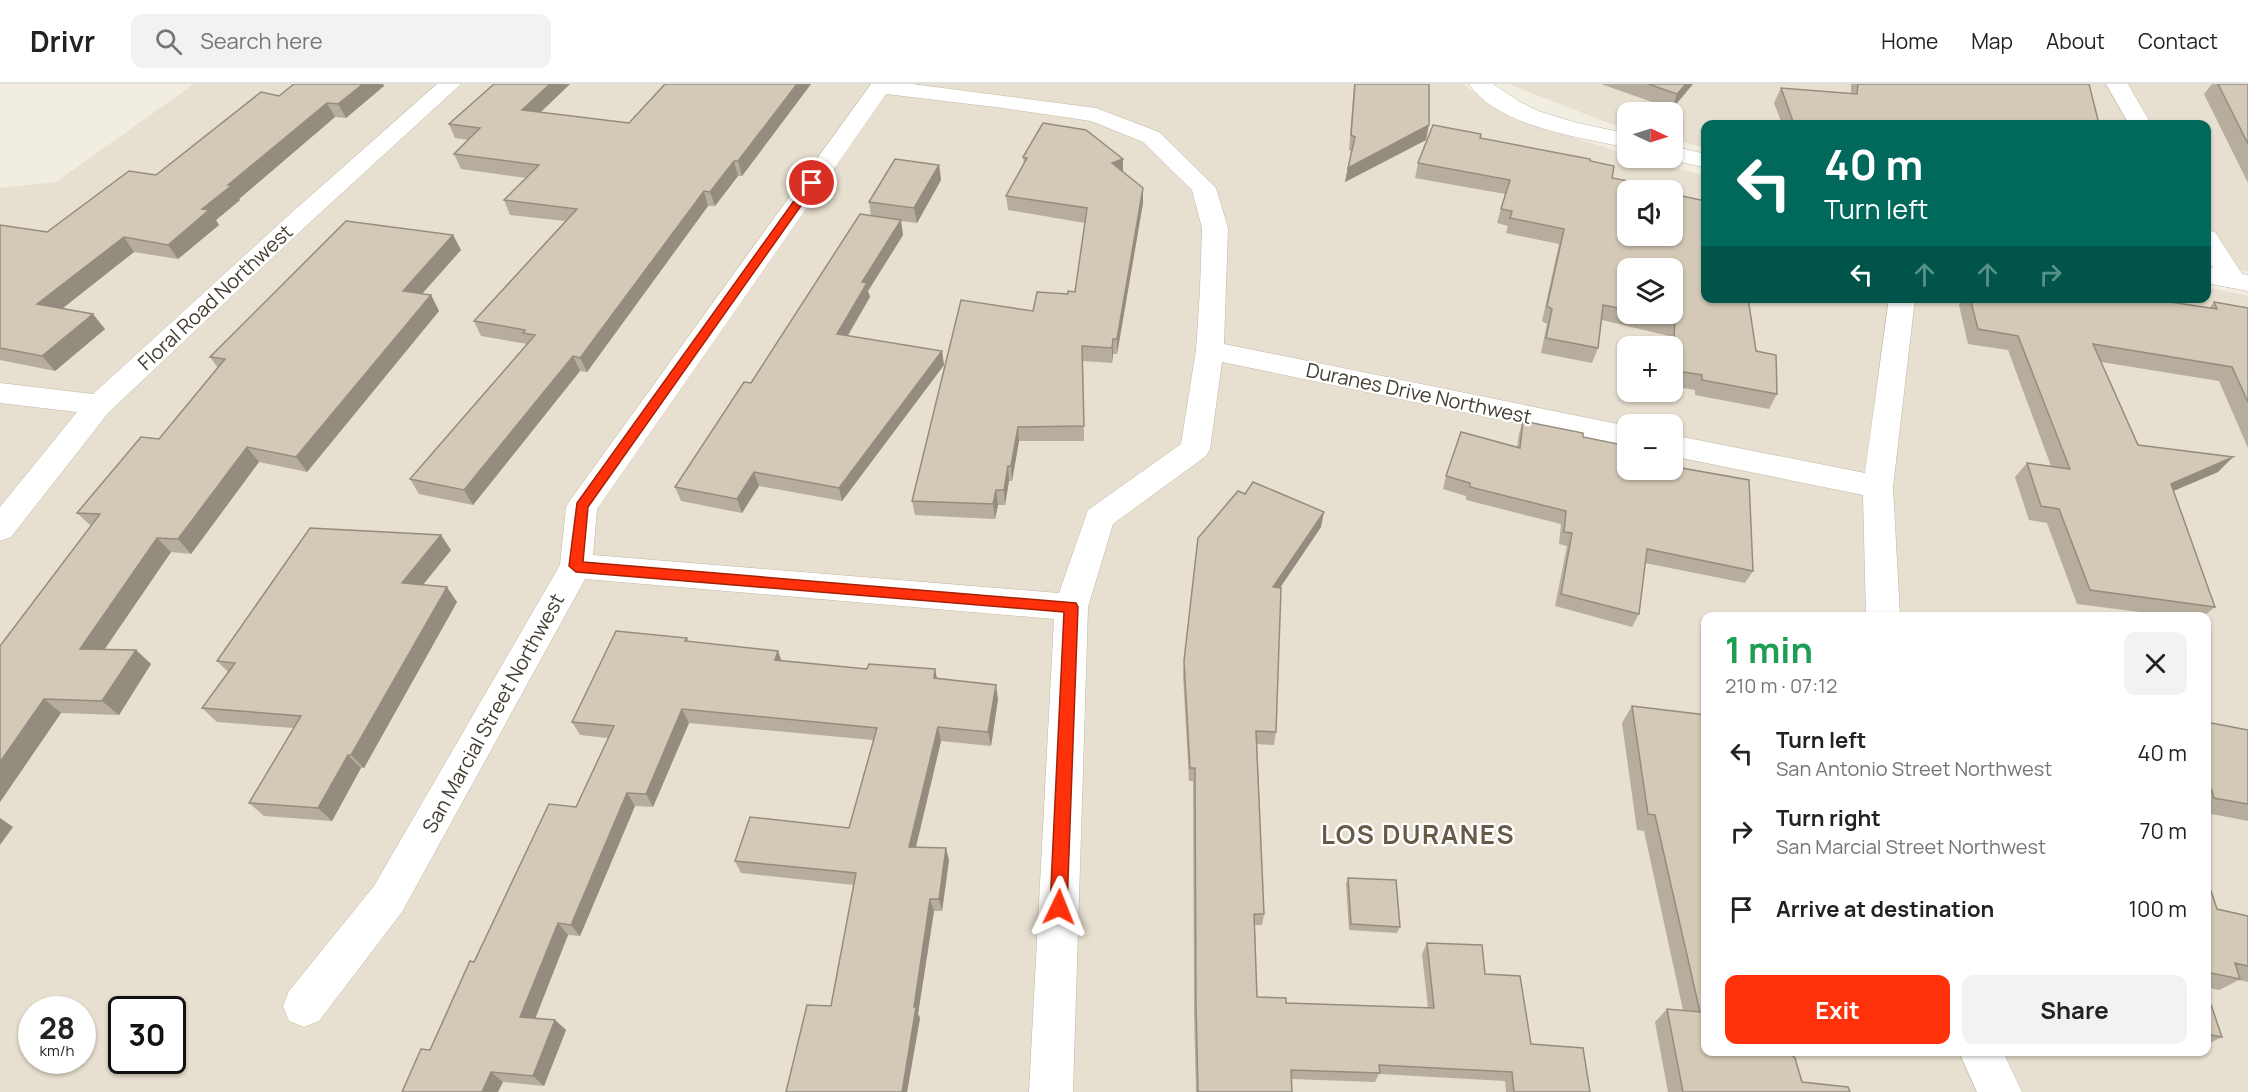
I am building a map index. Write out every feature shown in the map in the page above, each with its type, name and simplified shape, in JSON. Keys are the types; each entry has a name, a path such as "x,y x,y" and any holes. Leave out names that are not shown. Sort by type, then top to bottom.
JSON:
{"street":[{"name":"Floral Road Northwest","path":"0,529 99,405 298,220 450,84"},
{"path":"1480,84 1488,93 1532,118 1617,138"},
{"path":"2117,84 2138,120"},
{"path":"881,86 1096,115 1151,137 1204,188 1215,228 1210,351 1195,449 1100,518 1071,607 1051,1092"},
{"name":"San Marcial Street Northwest","path":"304,1006 388,899 576,566 582,507 881,86"},
{"path":"1683,156 1701,160"},
{"path":"2211,244 2240,282"},
{"path":"2211,275 2240,282"},
{"path":"1883,612 1878,487 1901,303"},
{"name":"Duranes Drive Northwest","path":"1210,351 1617,434"},
{"path":"0,393 99,405"},
{"path":"1683,447 1878,487"},
{"path":"576,566 1071,607"},
{"path":"1983,1056 2000,1092"}],"shaded area":[{"path":"194,84 1463,84 1513,119 1617,151 1617,168 1677,168 1701,175 1701,303 2211,303 2211,288 2248,296 2248,1092 0,1092 0,188 56,182"},
{"path":"1509,84 2248,84 2248,272 2211,265 2211,120 1701,120 1701,147 1683,142 1683,102 1617,102 1617,126"}],"building":[{"path":"294,84 363,84 338,104 327,103 228,185 231,186 202,209 209,210 168,245 124,237 37,304 93,314 42,356 0,348 0,225 47,232 129,171 156,175 261,92 279,96"},
{"path":"494,84 550,84 522,110 629,123 665,84 797,84 738,161 734,161 710,192 704,191 580,358 573,356 464,490 410,479 535,335 523,333 525,330 474,321 577,209 504,200 539,165 454,154 480,128 449,124"},
{"path":"1355,84 1429,84 1429,125 1348,168 1355,137 1351,135"},
{"path":"1648,84 1686,84 1677,94"},
{"path":"1858,84 2089,84 2098,120 1793,120 1781,88 1857,94"},
{"path":"2218,84 2248,84 2248,144"},
{"path":"1043,123 1086,130 1123,159 1112,163 1143,188 1117,339 1113,339 1112,348 1082,346 1084,426 1018,427 1004,490 996,490 993,504 912,501 961,300 1033,311 1037,292 1068,294 1068,291 1075,292 1087,208 1006,196 1027,158 1023,157"},
{"path":"1433,125 1481,134 1480,138 1590,159 1590,161 1614,166 1612,178 1623,180 1617,180 1617,246 1683,246 1683,196 1701,200 1701,303 1749,303 1756,351 1776,355 1777,394 1702,380 1702,375 1683,372 1683,336 1674,336 1675,324 1683,324 1683,258 1617,258 1617,308 1603,305 1598,348 1546,338 1552,309 1547,306 1564,229 1510,218 1512,211 1501,209 1510,180 1418,163"},
{"path":"895,159 939,165 914,208 869,202"},
{"path":"860,214 901,220 862,282 867,283 837,334 942,351 839,488 754,472 737,499 675,487 744,382 751,383"},
{"path":"346,221 453,235 403,291 431,295 296,457 247,447 178,539 157,538 80,649 136,650 102,701 44,699 0,762 0,646 100,514 77,513 141,437 159,439 225,359 210,357"},
{"path":"2214,302 2248,308 2248,402 2232,367 2093,344 2138,445 2233,457 2171,484 2215,607 2090,590 2059,509 2041,506 2027,463 2070,469 2018,336 1978,329 1971,303 2177,303 2217,309"},
{"path":"1523,421 1583,433 1583,437 1617,444 1617,480 1683,480 1683,468 1749,480 1753,571 1647,549 1639,614 1561,594 1572,533 1564,532 1566,511 1470,487 1470,483 1446,476 1461,432 1520,448"},
{"path":"1253,482 1324,512 1273,587 1281,588 1276,732 1256,731 1264,914 1254,914 1257,997 1286,998 1286,1003 1434,1008 1427,943 1482,945 1485,974 1520,976 1531,1044 1583,1048 1590,1092 1514,1092 1512,1072 1379,1065 1380,1073 1291,1070 1292,1092 1198,1092 1195,768 1190,768 1184,661 1198,538 1238,491 1245,494"},
{"path":"310,528 441,535 402,583 447,587 318,808 249,803 301,716 202,708 235,663 217,661"},
{"path":"616,631 778,651 775,660 867,669 869,664 935,669 934,678 996,685 988,732 938,727 909,847 946,848 939,899 930,899 902,1092 786,1092 807,1005 831,1006 856,873 735,861 750,817 849,828 877,728 682,709 646,794 627,793 571,925 558,923 520,1017 555,1020 533,1076 491,1072 482,1092 402,1092 421,1049 430,1050 470,961 474,962 549,804 576,807 614,726 572,722"},
{"path":"1632,706 1701,714 1701,1056 1793,1056 1802,1082 1848,1087 1850,1092 1683,1092 1667,1009 1700,1012 1655,815 1648,814"},
{"path":"2211,723 2248,730 2248,804 2214,798"},
{"path":"1348,878 1396,880 1400,927 1351,924"},
{"path":"2211,891 2217,909 2248,916 2248,966 2235,963 2240,979 2211,973"},
{"path":"2211,1005 2222,1037 2211,1035"}],"district":[{"name":"LOS DURANES","path":"1418,834"}],"route":[{"path":"812,183 582,507 576,566 1071,607 1059,907"}]}
